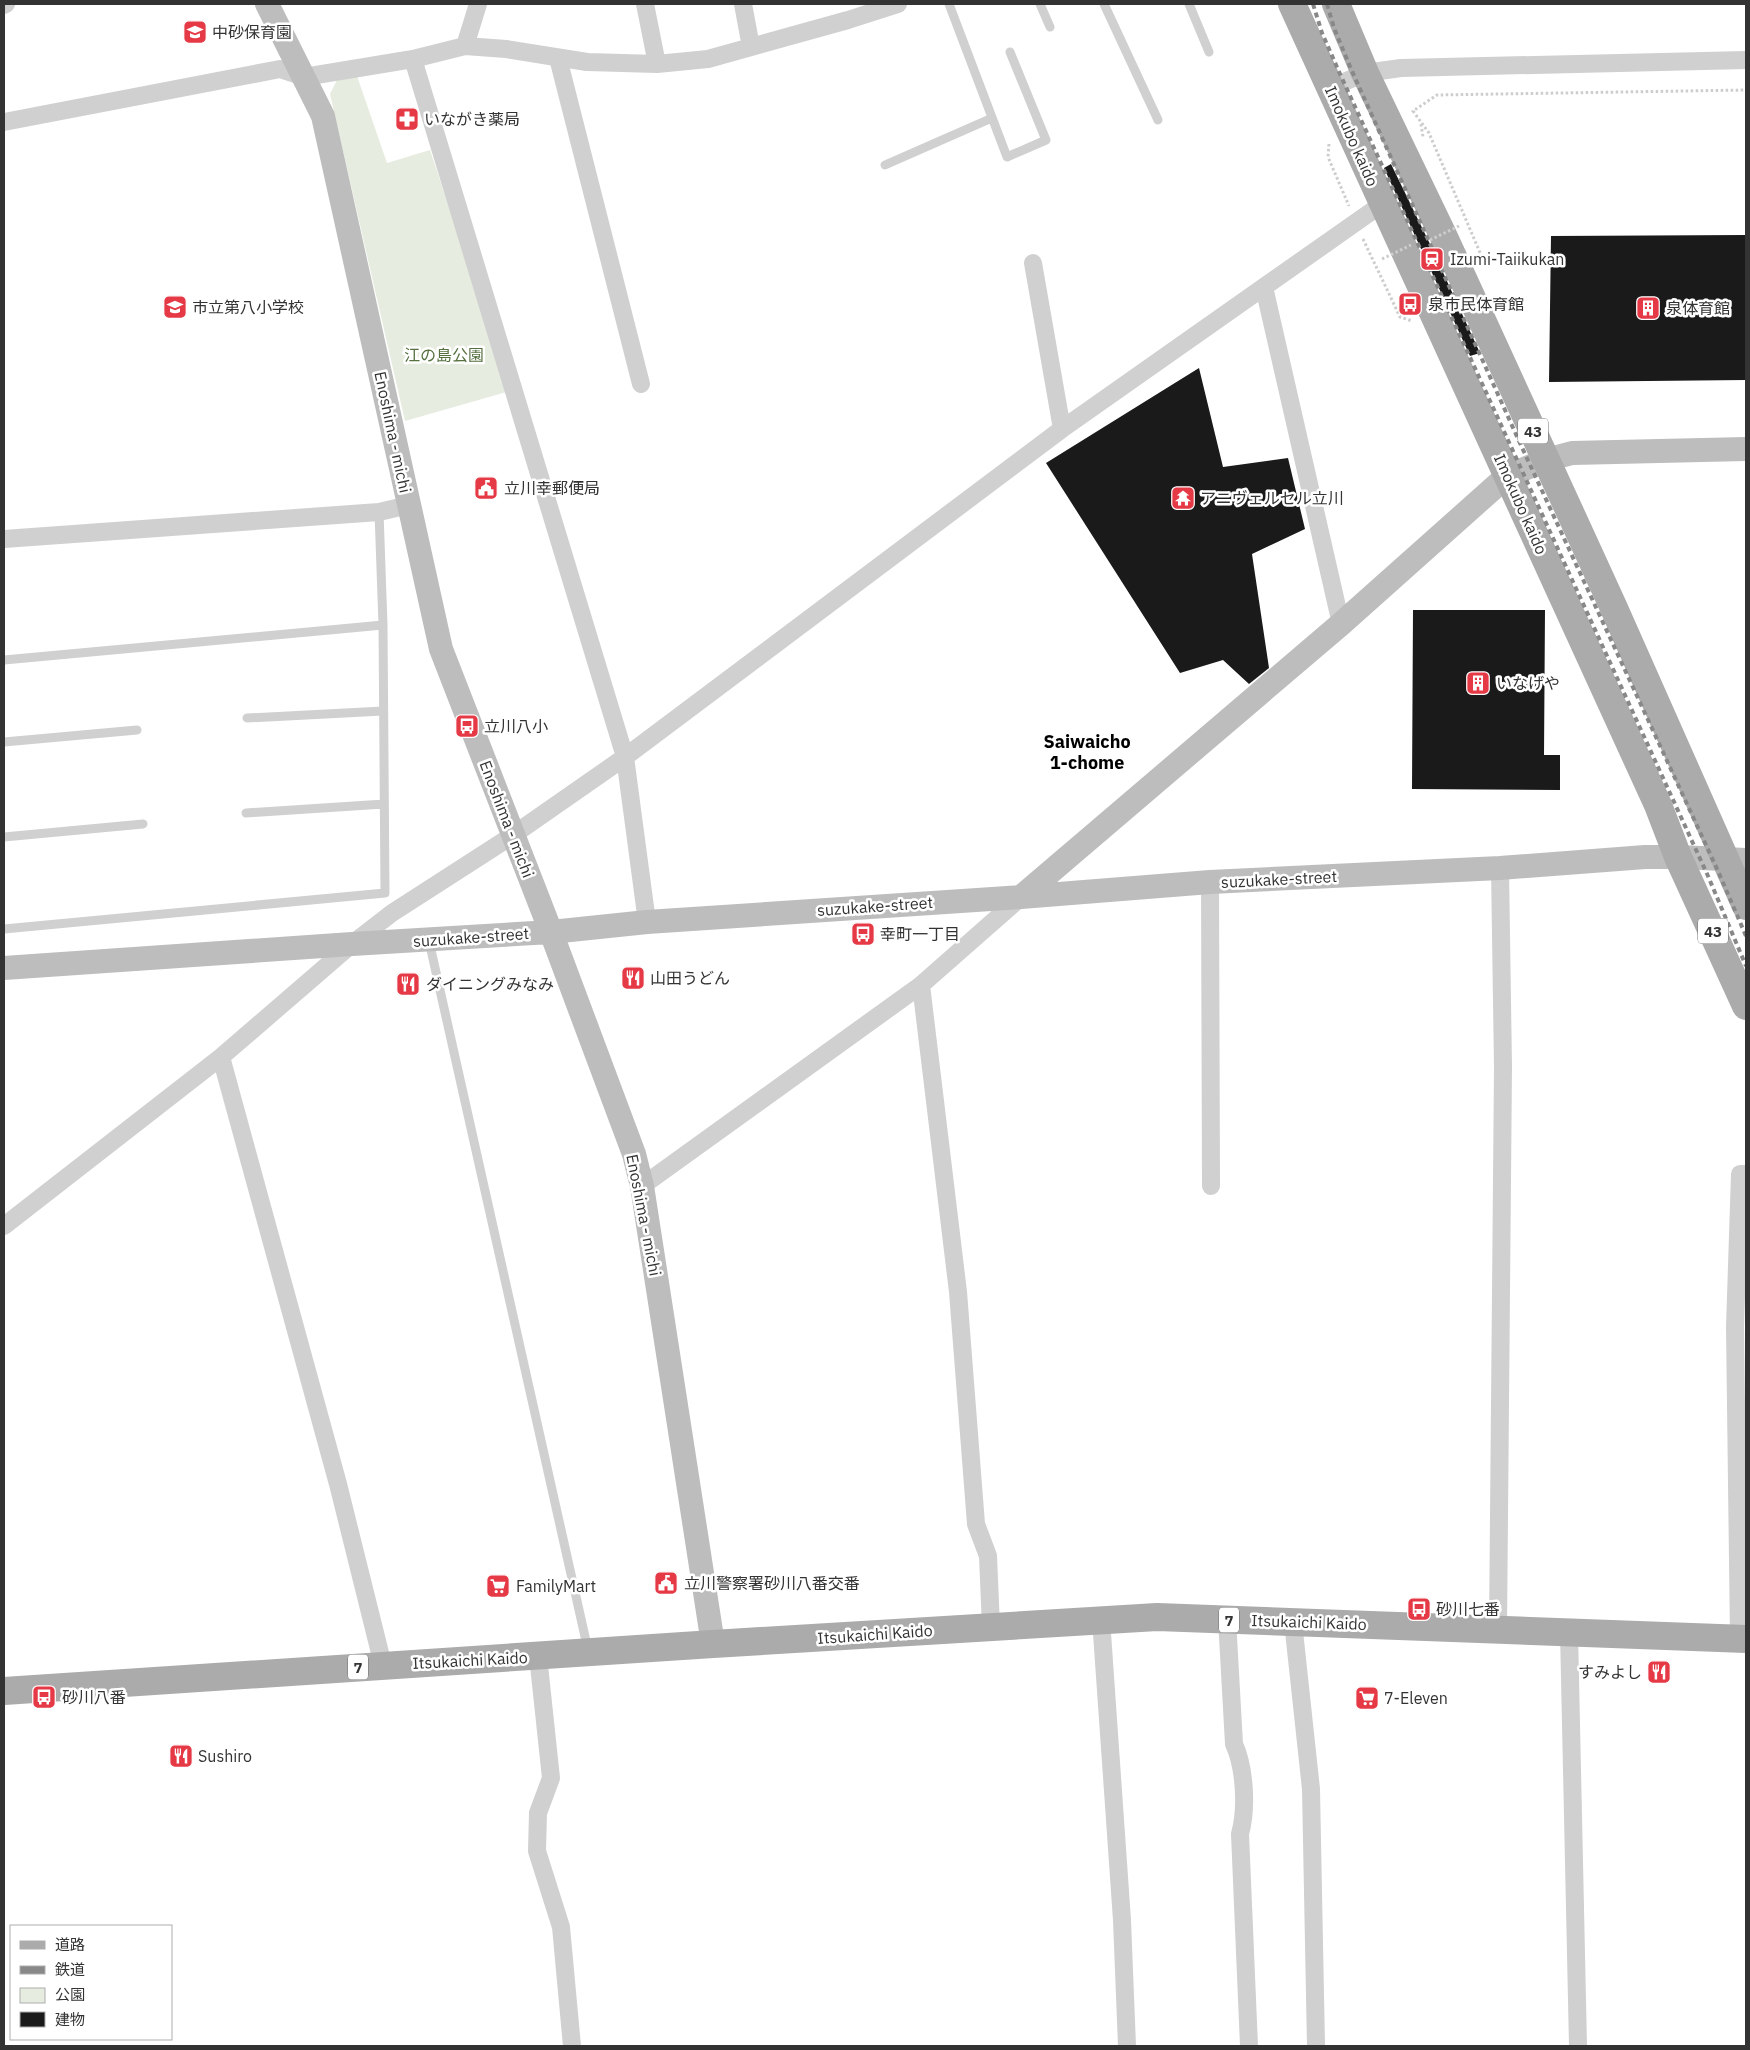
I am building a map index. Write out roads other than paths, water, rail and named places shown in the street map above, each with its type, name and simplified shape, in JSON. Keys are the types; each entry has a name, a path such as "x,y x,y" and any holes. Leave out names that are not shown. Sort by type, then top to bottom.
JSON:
{"main road":[{"name":"Imokubo kaido","path":"1292,4 1658,805 1678,857 1746,1006"},
{"name":"43","path":"1336,4 1365,72 1427,200 1613,606 1736,860 1746,906"},
{"name":"Itsukaichi Kaido","path":"4,1691 383,1665 1157,1617 1742,1638"}],"street":[{"name":"Enoshima - michi","path":"267,4 323,116 441,649 551,932 634,1154 642,1186 713,1644"},
{"path":"465,46 478,4"},
{"path":"645,4 657,64"},
{"path":"743,4 751,47"},
{"path":"4,122 280,69 304,77 413,59 465,46 506,49 587,62 657,64 708,59 898,4"},
{"path":"558,58 641,384"},
{"path":"413,59 625,757 647,922"},
{"path":"1330,88 1365,72 1401,68 1746,60"},
{"path":"4,1226 221,1057 352,944 392,913 513,835 625,757 1062,430 1382,204"},
{"path":"1034,263 1062,430"},
{"path":"1264,287 1341,624"},
{"path":"642,1186 921,985 1021,897 1341,624 1507,476 1546,460 1572,453 1746,449"},
{"path":"4,539 379,512 409,505"},
{"name":"suzukake-street","path":"4,968 551,932 647,922 1021,897 1210,882 1678,857 1736,860"},
{"path":"1498,1629 1503,1067 1500,868"},
{"path":"1210,882 1211,1186"},
{"path":"921,985 958,1292 976,1524 988,1556 990,1627"},
{"path":"221,1057 338,1484 383,1665"},
{"path":"1742,1638 1735,1327 1740,1174 1746,1174"},
{"path":"1101,1619 1122,1920 1127,2046"},
{"path":"1227,1620 1234,1744 1240,1758 1244,1819 1240,1834 1249,2046"},
{"path":"1293,1622 1311,1789 1316,2046"},
{"path":"1569,1632 1578,2046"},
{"path":"538,1656 552,1778 538,1813 537,1851 561,1927 572,2046"}],"lane":[{"path":"949,4 1007,156 1046,140 1010,52"},
{"path":"1040,4 1050,27"},
{"path":"1104,4 1158,120"},
{"path":"1189,4 1209,52"},
{"path":"885,165 992,118"},
{"path":"4,929 385,893 383,625 379,512"},
{"path":"4,660 383,625"},
{"path":"247,718 383,711"},
{"path":"4,742 137,730"},
{"path":"246,813 384,804"},
{"path":"4,837 143,824"},
{"path":"429,940 588,1653"}],"railway":[{"path":"1313,4 1322,33 1340,74 1708,876 1746,966"},
{"path":"1327,4 1334,28 1351,69 1746,936"}],"place":[{"name":"中砂保育園","path":"195,32"},
{"name":"いながき薬局","path":"407,119"},
{"name":"Izumi-Taiikukan","path":"1432,259"},
{"name":"泉市民体育館","path":"1410,304"},
{"name":"市立第八小学校","path":"175,307"},
{"name":"泉体育館","path":"1648,308"},
{"name":"立川幸郵便局","path":"486,488"},
{"name":"アニヴェルセル立川","path":"1183,498"},
{"name":"いなげや","path":"1478,683"},
{"name":"立川八小","path":"467,726"},
{"name":"幸町一丁目","path":"863,934"},
{"name":"山田うどん","path":"633,978"},
{"name":"ダイニングみなみ","path":"408,984"},
{"name":"立川警察署砂川八番交番","path":"666,1583"},
{"name":"FamilyMart","path":"498,1586"},
{"name":"砂川七番","path":"1419,1609"},
{"name":"すみよし","path":"1659,1672"},
{"name":"砂川八番","path":"44,1697"},
{"name":"7-Eleven","path":"1367,1698"},
{"name":"Sushiro","path":"181,1756"}],"district":[{"name":"Saiwaicho 1-chome","path":"1087,751"}],"park label":[{"name":"江の島公園","path":"444,355"}]}
